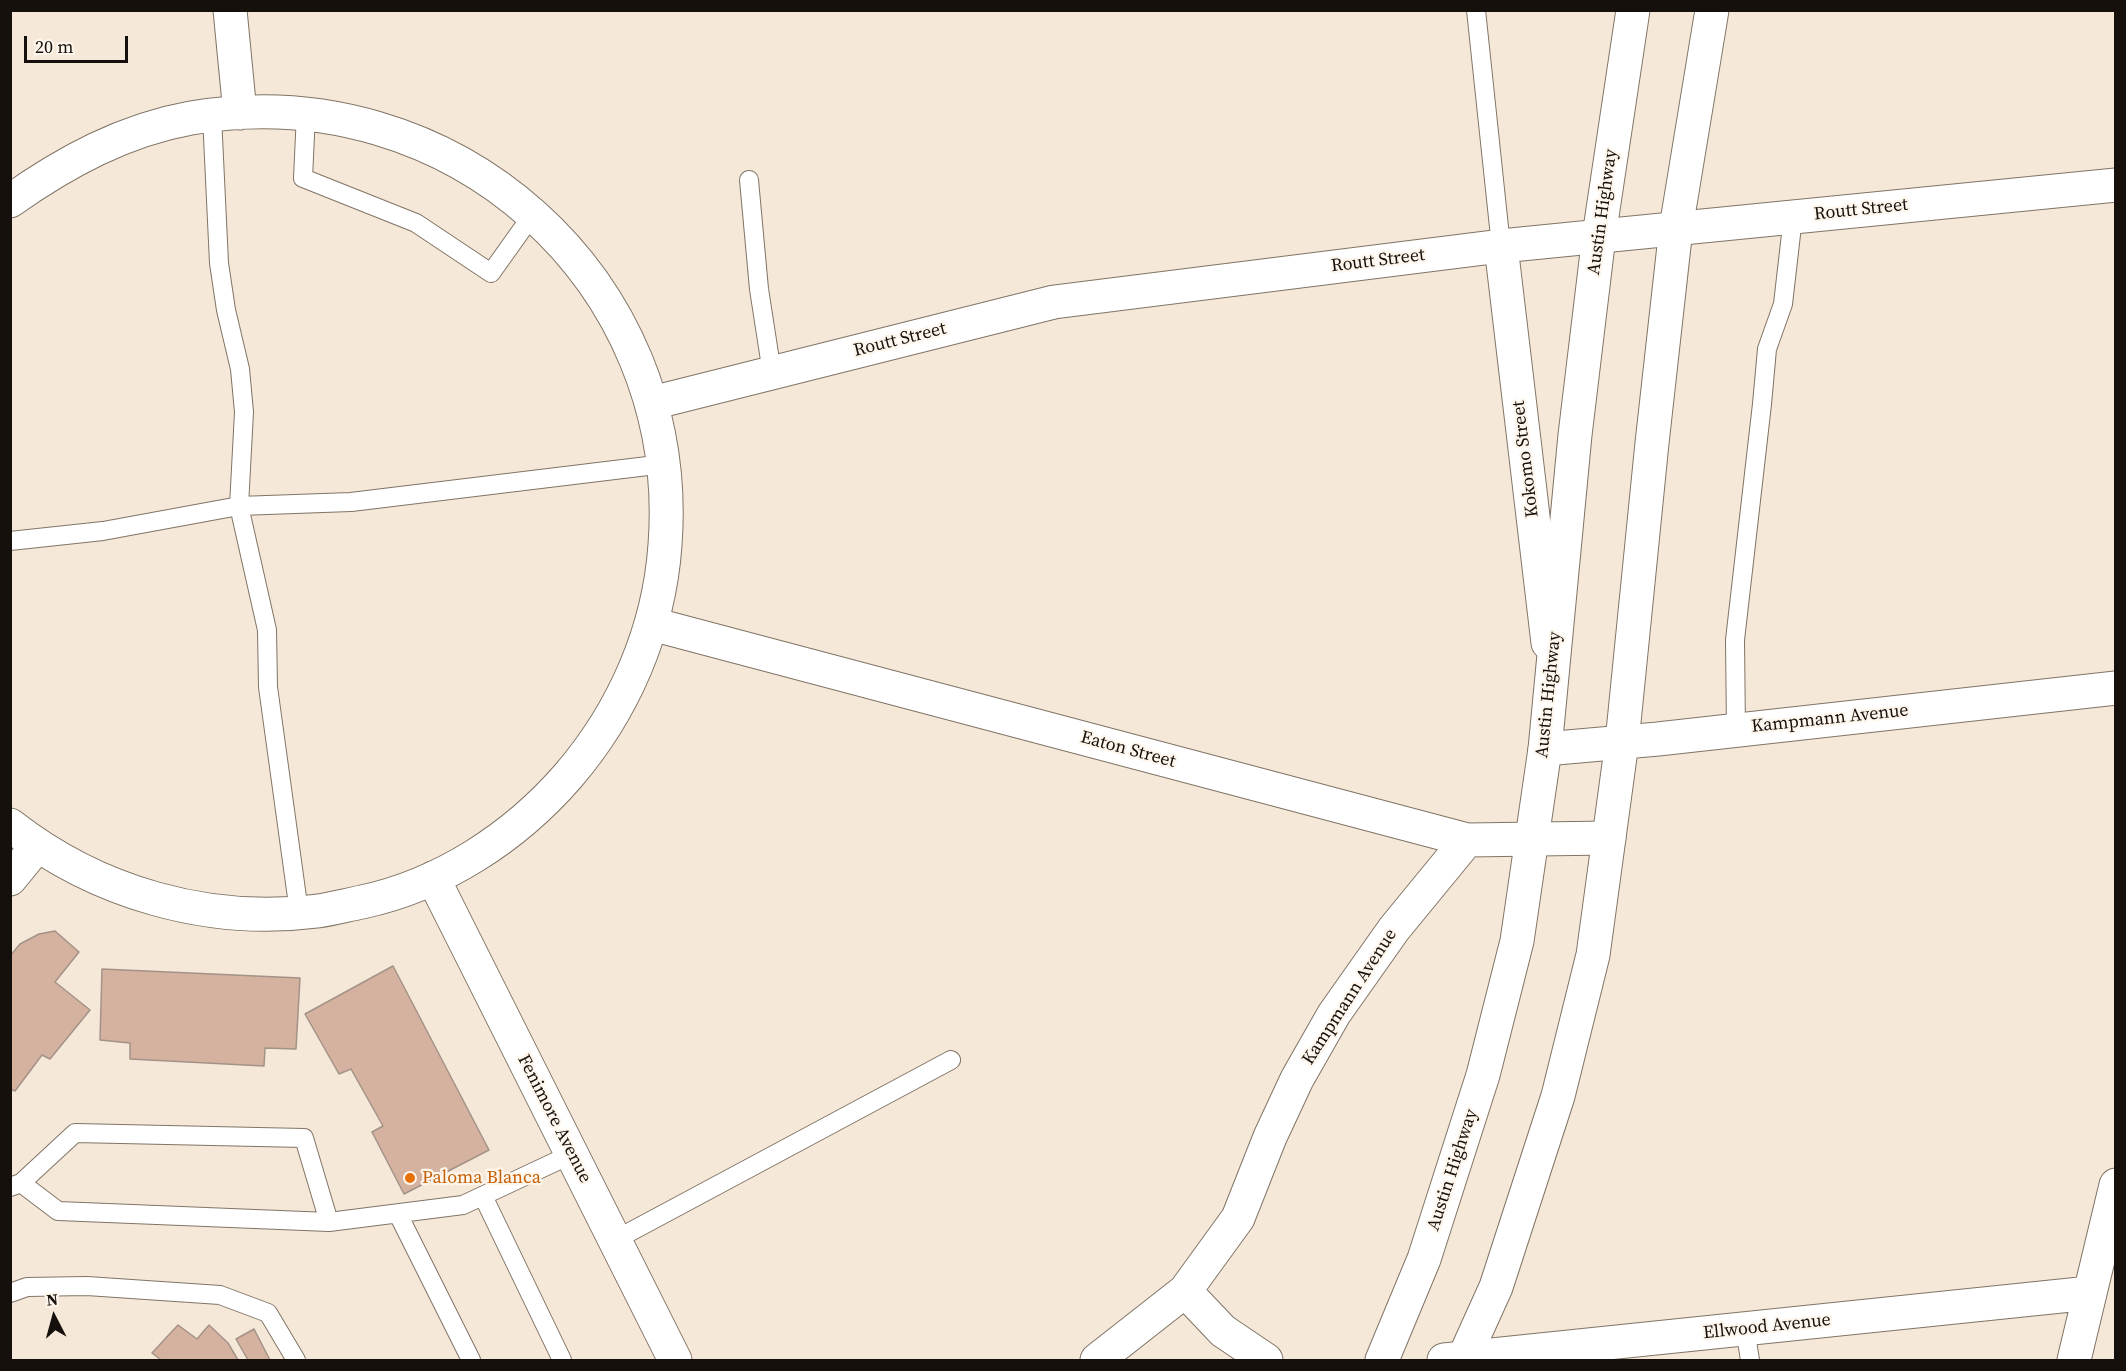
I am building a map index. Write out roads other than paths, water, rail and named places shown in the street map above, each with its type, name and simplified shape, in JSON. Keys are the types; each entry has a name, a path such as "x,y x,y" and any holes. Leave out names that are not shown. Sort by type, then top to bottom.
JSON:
{"street":[{"path":"226,114 230,10"},
{"name":"Austin Highway","path":"1382,1360 1424,1259 1484,1075 1517,941 1545,749 1575,435 1599,236 1633,10"},
{"path":"1457,1360 1496,1287 1558,1096 1593,956 1622,742 1676,228 1712,10"},
{"path":"10,201 51,172 96,148 142,130 191,118 226,114 306,114 339,119 387,131 434,149 477,172 518,201 554,234 586,271 614,313 636,356 652,403 664,464 668,514 664,569 652,624 635,670 613,714 586,755 554,793 517,826 477,855 433,878 377,898 319,911 260,915 201,910 143,897 88,875 37,846 10,825"},
{"name":"Routt Street","path":"652,403 1054,302 1501,246 2115,185"},
{"name":"Kokomo Street","path":"1501,246 1551,672"},
{"name":"Eaton Street","path":"652,624 1467,840 1531,841 1609,838"},
{"name":"Kampmann Avenue","path":"1545,749 2115,688"},
{"name":"Kampmann Avenue","path":"1097,1360 1185,1291 1238,1218 1270,1137 1297,1079 1334,1014 1394,929 1467,840"},
{"path":"10,879 37,846"},
{"name":"Fenimore Avenue","path":"433,878 675,1360"},
{"path":"2074,1360 2115,1185"},
{"path":"1185,1291 1223,1331 1266,1360"},
{"name":"Ellwood Avenue","path":"1457,1360 1747,1345 2090,1293"}],"lane":[{"path":"1476,10 1501,246"},
{"path":"226,114 219,263 226,310 240,369 244,412 239,506 267,630 268,687 299,912"},
{"path":"306,114 303,178 416,223 491,273 532,214"},
{"path":"749,180 759,289 772,373"},
{"path":"1736,730 1735,640 1767,349 1783,304 1793,217"},
{"path":"10,541 103,531 239,506 351,502 664,464"},
{"path":"615,1240 951,1060"},
{"path":"329,1222 304,1138 75,1133 16,1185 58,1211 329,1222 463,1205 572,1154"},
{"path":"483,1196 562,1360"},
{"path":"398,1214 471,1360"},
{"path":"10,1293 27,1287 87,1286 220,1295 268,1313 296,1360"}],"place":[{"name":"Paloma Blanca","path":"410,1178"}]}
